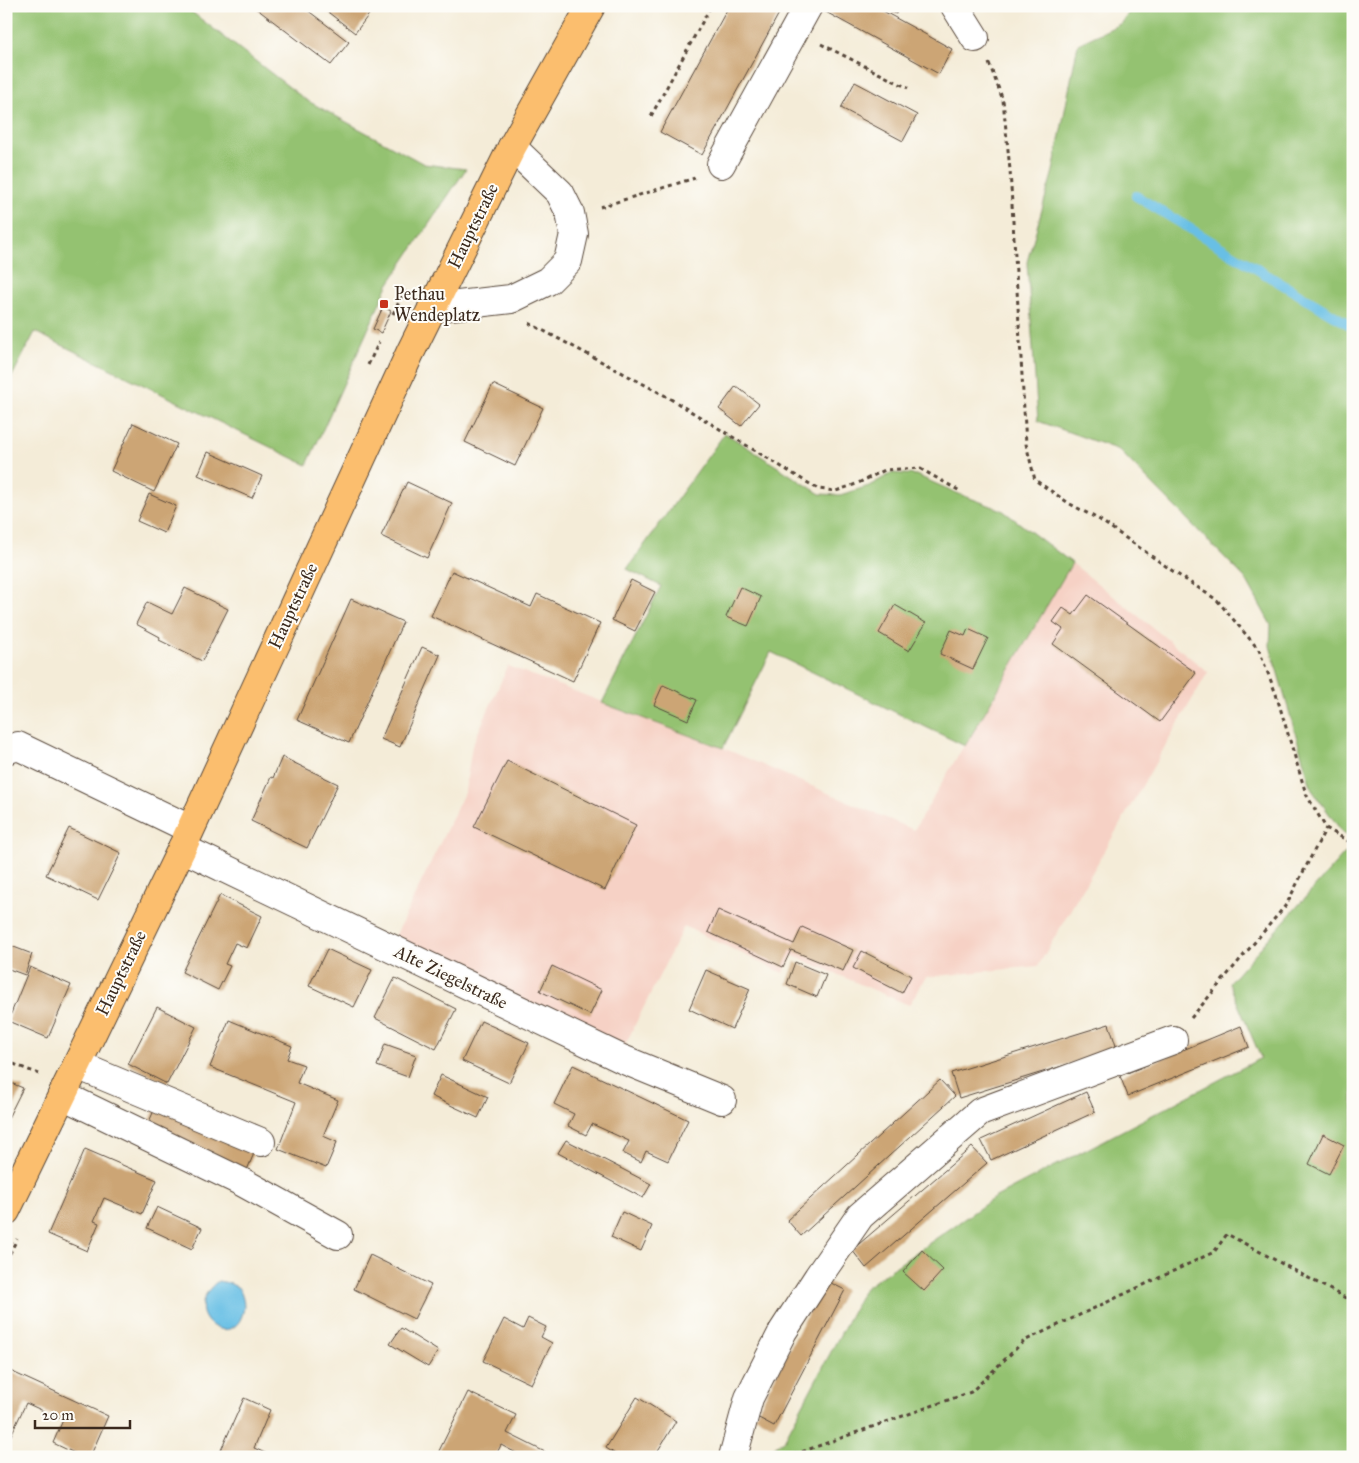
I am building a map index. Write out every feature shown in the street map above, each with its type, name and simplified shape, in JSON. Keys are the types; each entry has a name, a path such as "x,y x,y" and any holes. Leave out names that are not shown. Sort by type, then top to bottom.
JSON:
{"main road":[{"name":"Hauptstraße","path":"6,1211 186,838 432,308 512,147 591,6"}],"street":[{"path":"955,6 976,38"},
{"path":"721,164 804,15"},
{"path":"432,308 511,299 548,281 568,260 574,234 570,213 560,193 512,147"},
{"name":"Alte Ziegelstraße","path":"6,750 18,746 186,838 622,1059 722,1100"},
{"path":"733,1457 749,1398 783,1331 860,1216 980,1112 1173,1040"},
{"path":"77,1065 261,1142"},
{"path":"62,1095 242,1182 338,1235"}],"path":[{"path":"651,116 711,6"},
{"path":"804,15 802,31 812,39 908,88"},
{"path":"976,38 987,58 1002,100 1010,170 1026,444 1035,480 1070,504 1100,520 1176,574 1217,600 1259,650 1276,694 1306,794 1326,828 1353,844"},
{"path":"570,213 586,212 709,174 721,164"},
{"path":"511,299 530,323 664,395 818,489 836,491 885,470 919,468 960,491"},
{"path":"1173,1040 1286,905 1326,828"},
{"path":"787,1457 971,1392 1024,1341 1214,1252 1228,1234 1353,1302"}],"shaded area":[{"path":"1072,563 1208,672 1038,966 926,977 909,1005 792,955 783,973 684,926 624,1047 393,941 465,791 472,746 508,666 723,748 914,830"}],"green space":[{"path":"6,6 184,6 306,100 424,164 466,169 388,285 307,465 35,332 6,388"},
{"path":"1133,6 1353,6 1353,839 1343,833 1312,790 1270,646 1271,625 1245,578 1119,450 1038,421 1027,262 1053,171 1078,44 1122,23"},
{"path":"725,433 820,494 840,495 869,486 892,473 916,475 1002,510 1072,563 965,746 771,652 723,748 602,703 661,586 627,569"},
{"path":"1345,853 1353,857 1353,1457 760,1457 784,1440 865,1288 994,1198 1261,1058 1229,983"}],"water":[{"path":"218,1281 229,1283 239,1288 244,1303 241,1318 235,1326 226,1330 217,1328 209,1323 204,1315 202,1305 207,1293"}],"building":[{"path":"253,6 302,6 349,42 331,65"},
{"path":"320,6 370,6 373,9 355,33"},
{"path":"729,6 783,6 702,155 660,132"},
{"path":"827,6 874,6 952,49 939,74 824,11"},
{"path":"882,6 900,6 896,14"},
{"path":"855,82 917,115 903,141 841,108"},
{"path":"383,307 391,311 381,333 373,329"},
{"path":"493,384 543,408 515,466 465,442"},
{"path":"736,386 759,404 741,426 719,409"},
{"path":"133,423 177,444 154,492 111,471"},
{"path":"208,452 262,476 252,498 198,475"},
{"path":"407,482 452,503 427,558 381,536"},
{"path":"149,494 176,506 164,533 137,521"},
{"path":"452,571 531,607 537,594 600,623 573,681 431,616"},
{"path":"631,580 655,592 635,631 612,620"},
{"path":"740,587 761,597 748,626 726,617"},
{"path":"185,588 228,609 202,661 159,640 160,637 136,624 147,602 172,614"},
{"path":"1088,595 1196,673 1160,722 1053,644 1063,629 1053,622 1063,608 1073,615"},
{"path":"351,599 403,622 349,743 297,720"},
{"path":"895,605 926,623 909,651 879,633"},
{"path":"968,629 988,638 973,669 940,654 951,630 965,636"},
{"path":"422,647 440,655 400,747 381,739"},
{"path":"663,685 697,700 688,720 654,705"},
{"path":"282,757 338,784 307,848 251,821"},
{"path":"507,761 636,825 605,890 474,827"},
{"path":"69,828 121,853 98,900 46,875"},
{"path":"220,895 262,916 247,948 235,943 225,964 230,966 218,990 182,972"},
{"path":"718,910 794,944 802,927 853,950 843,971 791,950 783,967 708,932"},
{"path":"6,944 32,954 25,975 6,968"},
{"path":"327,949 372,970 354,1007 309,986"},
{"path":"862,951 911,976 902,993 853,968"},
{"path":"795,962 826,975 817,997 787,984"},
{"path":"552,966 602,990 590,1015 540,991"},
{"path":"30,967 71,985 48,1038 8,1021"},
{"path":"706,970 750,989 732,1029 689,1009"},
{"path":"395,978 456,1009 436,1049 375,1018"},
{"path":"157,1007 196,1027 167,1084 128,1064"},
{"path":"229,1020 292,1046 287,1059 304,1065 297,1083 338,1100 323,1136 337,1142 326,1168 278,1149 296,1102 210,1067"},
{"path":"481,1021 529,1043 509,1083 462,1061"},
{"path":"1109,1024 1117,1049 959,1098 951,1073"},
{"path":"1241,1026 1249,1047 1128,1096 1120,1076"},
{"path":"385,1044 416,1055 408,1077 377,1066"},
{"path":"573,1065 688,1120 668,1161 646,1151 641,1162 623,1153 629,1141 592,1124 586,1135 568,1126 574,1114 554,1104"},
{"path":"441,1075 488,1097 478,1118 431,1096"},
{"path":"940,1080 955,1096 801,1236 787,1220"},
{"path":"6,1081 23,1088 6,1122"},
{"path":"1086,1092 1095,1112 991,1160 981,1140"},
{"path":"156,1106 255,1151 247,1170 148,1124"},
{"path":"1323,1134 1344,1145 1329,1174 1309,1164"},
{"path":"566,1140 651,1184 643,1198 558,1153"},
{"path":"972,1147 987,1163 866,1268 852,1250"},
{"path":"85,1149 157,1180 142,1214 104,1198 94,1221 99,1223 87,1251 48,1234"},
{"path":"157,1207 202,1228 192,1249 147,1228"},
{"path":"622,1212 652,1226 641,1251 611,1237"},
{"path":"922,1250 943,1270 924,1291 903,1272"},
{"path":"370,1255 431,1285 414,1319 354,1289"},
{"path":"825,1280 845,1290 774,1426 755,1416"},
{"path":"528,1318 546,1327 541,1337 552,1343 531,1384 483,1361 504,1319 523,1329"},
{"path":"401,1328 438,1351 428,1367 390,1344"},
{"path":"6,1369 108,1416 90,1457 83,1457 53,1443 63,1420 26,1403 6,1446"},
{"path":"468,1392 516,1415 507,1433 555,1457 524,1457 501,1445 495,1457 436,1457"},
{"path":"637,1397 676,1421 654,1457 620,1457 606,1448"},
{"path":"244,1398 270,1410 254,1448 274,1457 218,1457"}],"waterway":[{"path":"1136,196 1353,327"}],"place":[{"name":"Pethau Wendeplatz","path":"384,304"}]}
